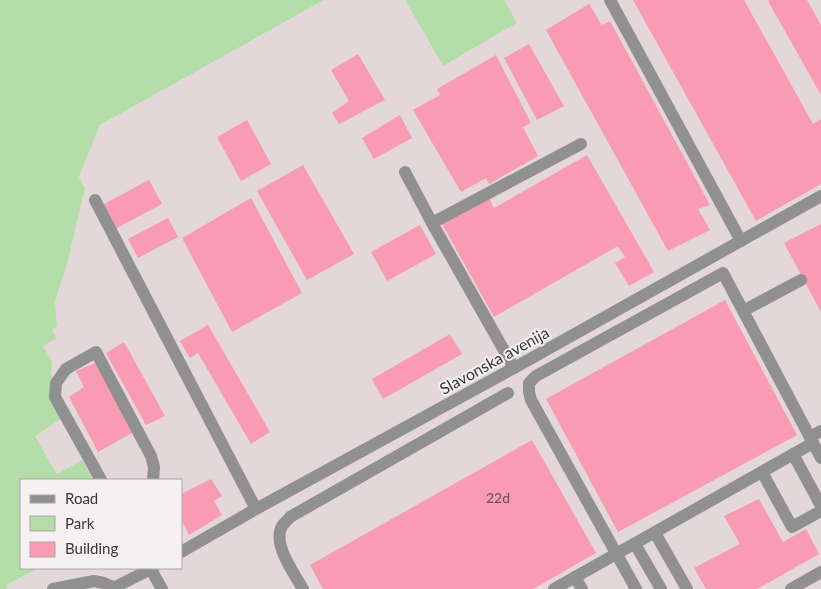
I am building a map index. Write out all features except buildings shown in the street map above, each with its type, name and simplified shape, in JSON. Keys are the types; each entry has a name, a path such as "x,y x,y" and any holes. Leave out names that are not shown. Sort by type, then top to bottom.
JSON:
{"street":[{"path":"610,0 741,241"},
{"path":"432,223 581,144"},
{"path":"405,172 514,368"},
{"name":"Slavonska avenija","path":"182,551 821,196"},
{"path":"95,200 256,509"},
{"path":"636,589 532,400 529,392 529,382 536,376 723,273 815,437 821,458"},
{"path":"743,311 801,280"},
{"path":"100,479 55,397 56,383 66,369 96,352 152,456 153,479"},
{"path":"303,589 280,548 279,538 282,527 290,517 508,393"},
{"path":"554,589 793,454 815,437"},
{"path":"793,454 821,506"},
{"path":"762,472 792,527 821,511"},
{"path":"655,533 687,589"},
{"path":"636,544 661,589"},
{"path":"53,589 94,581 104,583 112,588 149,569"},
{"path":"152,569 162,589"},
{"path":"791,589 821,572"},
{"path":"575,577 582,589"}],"shaded area":[{"path":"324,0 405,0 443,66 517,23 504,0 821,0 821,589 8,589 6,585 37,569 182,569 182,479 93,479 82,460 57,474 35,436 51,395 52,361 43,346 52,329 57,326 55,301 67,264 85,188 79,177 100,125"}],"green space":[{"path":"0,0 324,0 100,125 79,177 85,188 67,264 55,301 57,326 52,330 56,338 43,346 52,361 51,395 61,419 35,436 57,474 82,460 93,479 20,479 20,569 37,569 6,585 8,589 0,589"},
{"path":"405,0 504,0 517,23 443,66"}]}
